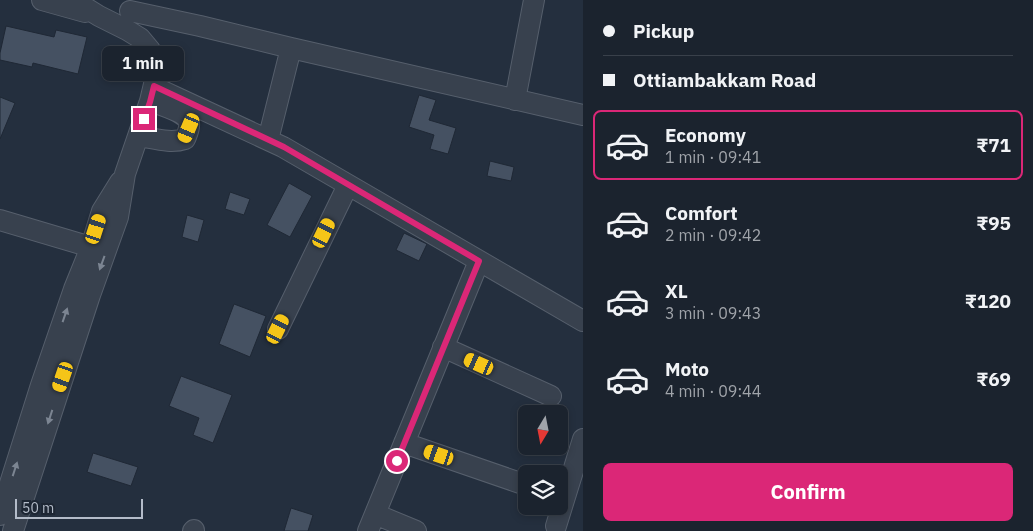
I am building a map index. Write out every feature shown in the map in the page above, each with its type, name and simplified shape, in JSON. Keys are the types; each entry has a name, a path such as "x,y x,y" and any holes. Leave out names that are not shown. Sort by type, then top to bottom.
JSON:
{"street":[{"path":"42,0 99,16 129,14 200,26 583,115"},
{"path":"73,0 99,16"},
{"path":"515,100 534,0"},
{"path":"13,531 78,330 118,217 125,174 152,94 156,64 150,50 140,38 129,14"},
{"path":"268,140 291,48"},
{"path":"138,136 179,141 185,139 189,128 187,118 152,94"},
{"path":"152,94 284,147 583,321"},
{"path":"0,516 41,385 102,212 125,174"},
{"path":"278,329 348,185"},
{"path":"0,220 91,246"},
{"path":"416,531 372,522 479,261"},
{"path":"443,347 551,396"},
{"path":"559,529 583,442"},
{"path":"404,443 518,482"}],"building":[{"path":"6,26 54,37 56,30 87,37 78,74 33,63 32,67 0,60"},
{"path":"419,95 436,100 429,120 456,128 448,154 430,149 434,135 409,127"},
{"path":"0,97 15,103 0,139"},
{"path":"490,161 514,167 511,181 487,176"},
{"path":"289,183 312,196 290,237 267,225"},
{"path":"230,192 250,199 244,215 225,209"},
{"path":"187,215 204,220 198,242 182,237"},
{"path":"404,233 427,244 419,261 396,250"},
{"path":"234,304 266,316 250,357 219,344"},
{"path":"181,376 232,395 213,443 193,435 199,418 169,406"},
{"path":"93,453 138,467 131,486 87,472"},
{"path":"291,508 313,515 308,531 284,531"}],"route":[{"path":"144,119 154,86 284,147 479,261 397,461"}]}
